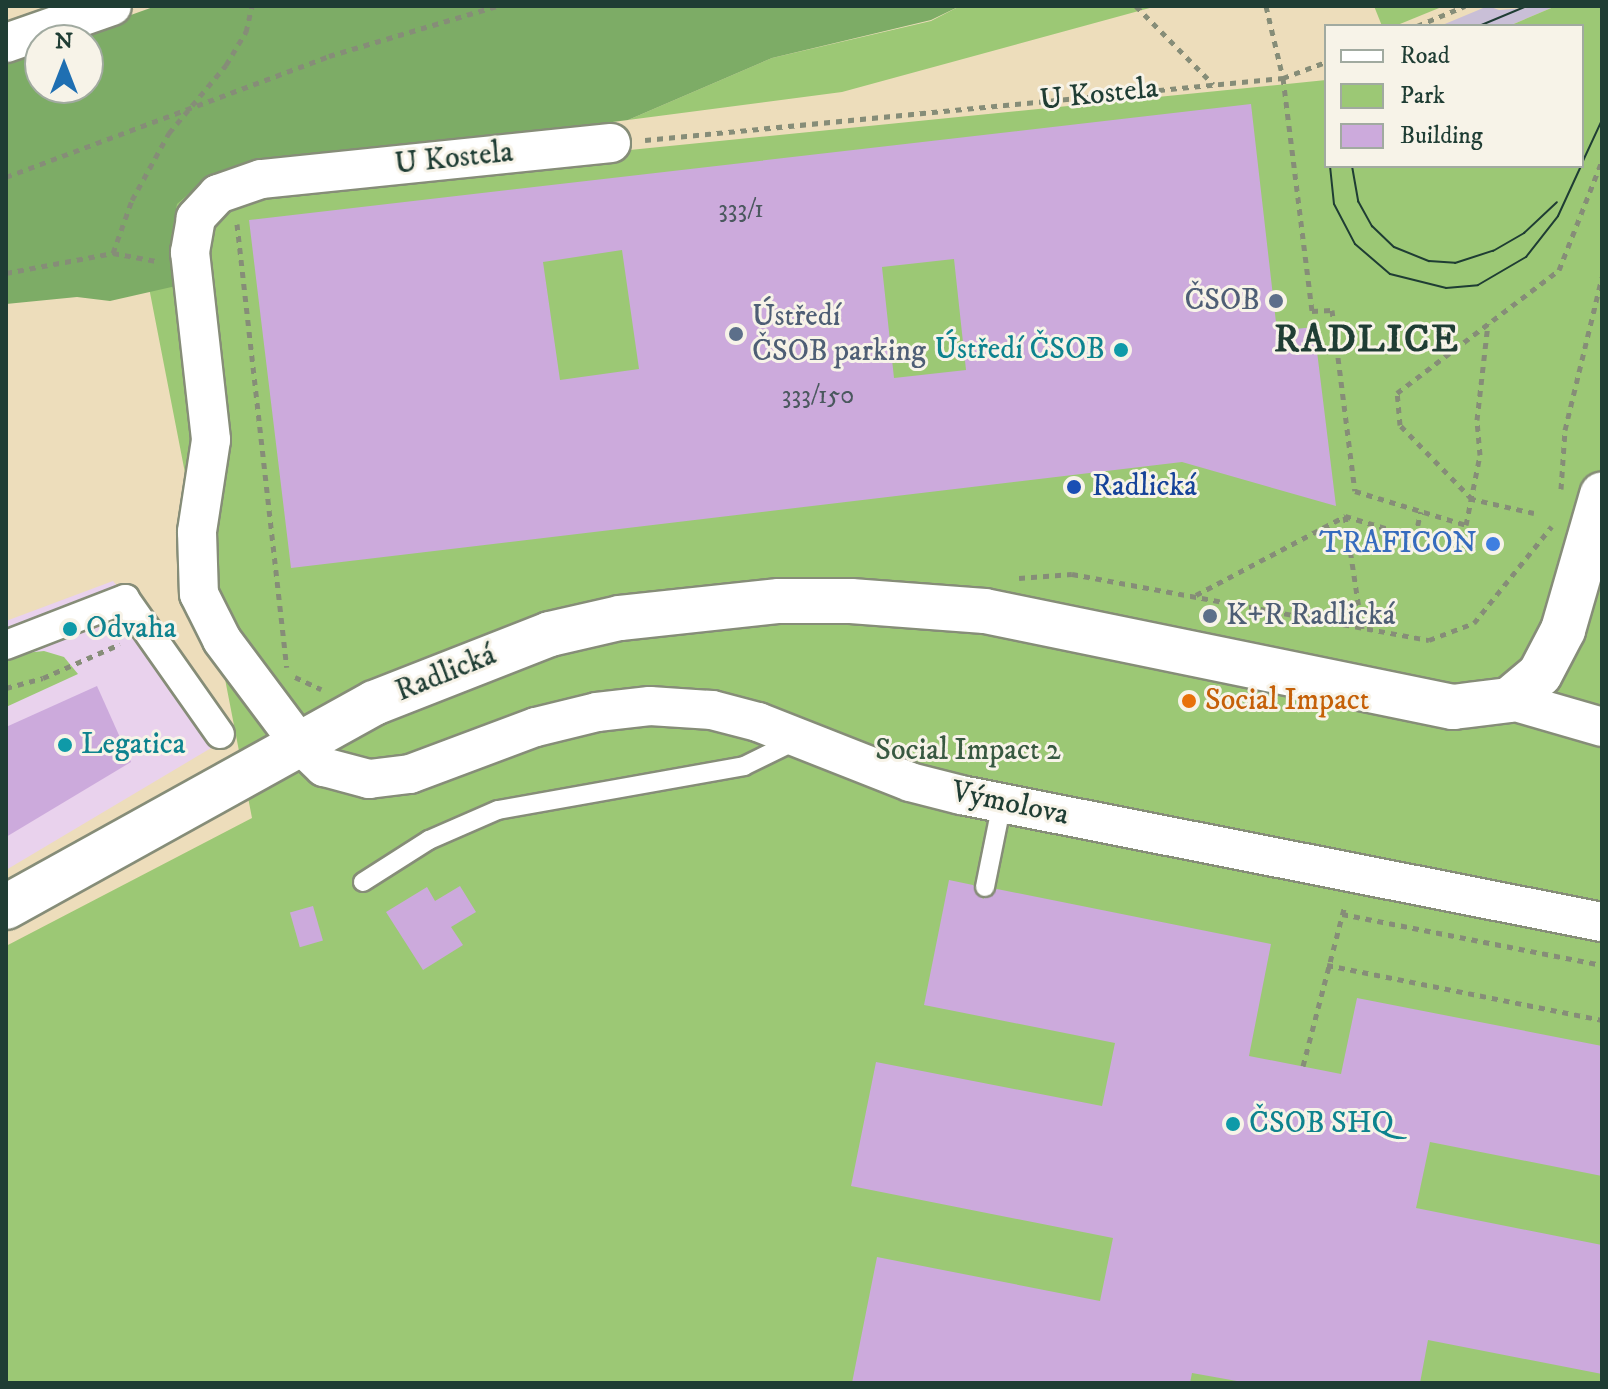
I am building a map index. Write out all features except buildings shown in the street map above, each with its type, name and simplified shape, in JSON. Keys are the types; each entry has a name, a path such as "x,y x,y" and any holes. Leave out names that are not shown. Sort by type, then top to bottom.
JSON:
{"main road":[{"path":"1509,700 1540,674 1563,630 1602,495"},
{"name":"Radlická","path":"6,907 299,743 420,683 550,634 620,618 779,601 851,601 985,611 1453,707 1509,700"}],"street":[{"path":"6,43 112,6"},
{"name":"U Kostela","path":"299,743 222,640 199,594 197,532 211,440 192,268 196,218 218,194 261,179 611,143"},
{"path":"6,645 125,599 220,734"},
{"path":"1509,700 1602,727"},
{"name":"Výmolova","path":"299,743 324,767 369,779 410,774 536,727 650,706 712,710 799,739 910,782 1602,922"}],"lane":[{"path":"363,882 429,840 498,810 744,766 799,739"},
{"path":"985,887 1002,803"}],"path":[{"path":"113,253 132,200 191,105 226,65 246,32 252,6"},
{"path":"6,177 191,105 329,56 497,6"},
{"path":"1136,6 1213,84"},
{"path":"1266,6 1283,78 1312,311 1332,310 1355,491 1466,525 1472,499 1488,324"},
{"path":"1422,24 1465,6"},
{"name":"U Kostela","path":"611,143 1283,78 1324,63"},
{"path":"1534,513 1472,499 1400,425 1397,393 1559,270 1602,161"},
{"path":"236,218 288,673"},
{"path":"6,273 113,253 192,268"},
{"path":"1565,430 1602,277"},
{"path":"1195,596 1345,516 1415,537 1421,512"},
{"path":"1345,516 1362,629"},
{"path":"6,688 43,678 105,649"},
{"path":"1342,914 1602,965"},
{"path":"1327,965 1602,1020"}],"shaded area":[{"path":"1488,6 1499,10 1556,6 1514,24 1445,24"},
{"path":"113,581 238,732 6,870 6,621"}],"green space":[{"path":"156,6 960,6 931,20 772,58 628,120 212,174 177,204 171,238 176,286 110,301 77,297 6,304 6,60 24,54 24,104 104,104 104,25"},
{"path":"960,6 1157,6 842,92 628,120 772,58 931,21"},
{"path":"1374,6 1444,6 1400,24 1381,24"},
{"name":"Social Impact 2","path":"1556,6 1602,6 1602,1383 6,1383 6,946 252,818 132,200 1324,80 1324,168 1584,168 1584,24 1514,24"},
{"path":"44,651 64,657 78,674 6,707 6,655"}],"tram line":[{"path":"1484,24 1527,6"},
{"path":"1584,159 1602,120"},
{"path":"1330,168 1334,204 1355,244 1390,274 1446,288 1478,285 1526,257 1558,216 1580,168"},
{"path":"1352,168 1358,201 1372,226 1394,247 1429,261 1455,263 1493,251 1524,233 1557,202"}],"place":[{"name":"ČSOB","path":"1276,301"},
{"name":"Ústředí ČSOB parking","path":"736,334"},
{"name":"Ústředí ČSOB","path":"1121,350"},
{"name":"Radlická","path":"1074,487"},
{"name":"TRAFICON","path":"1493,544"},
{"name":"K+R Radlická","path":"1210,616"},
{"name":"Odvaha","path":"70,629"},
{"name":"Social Impact","path":"1189,701"},
{"name":"Legatica","path":"65,745"},
{"name":"ČSOB SHQ","path":"1233,1124"}],"district":[{"name":"RADLICE","path":"1367,341"}]}
